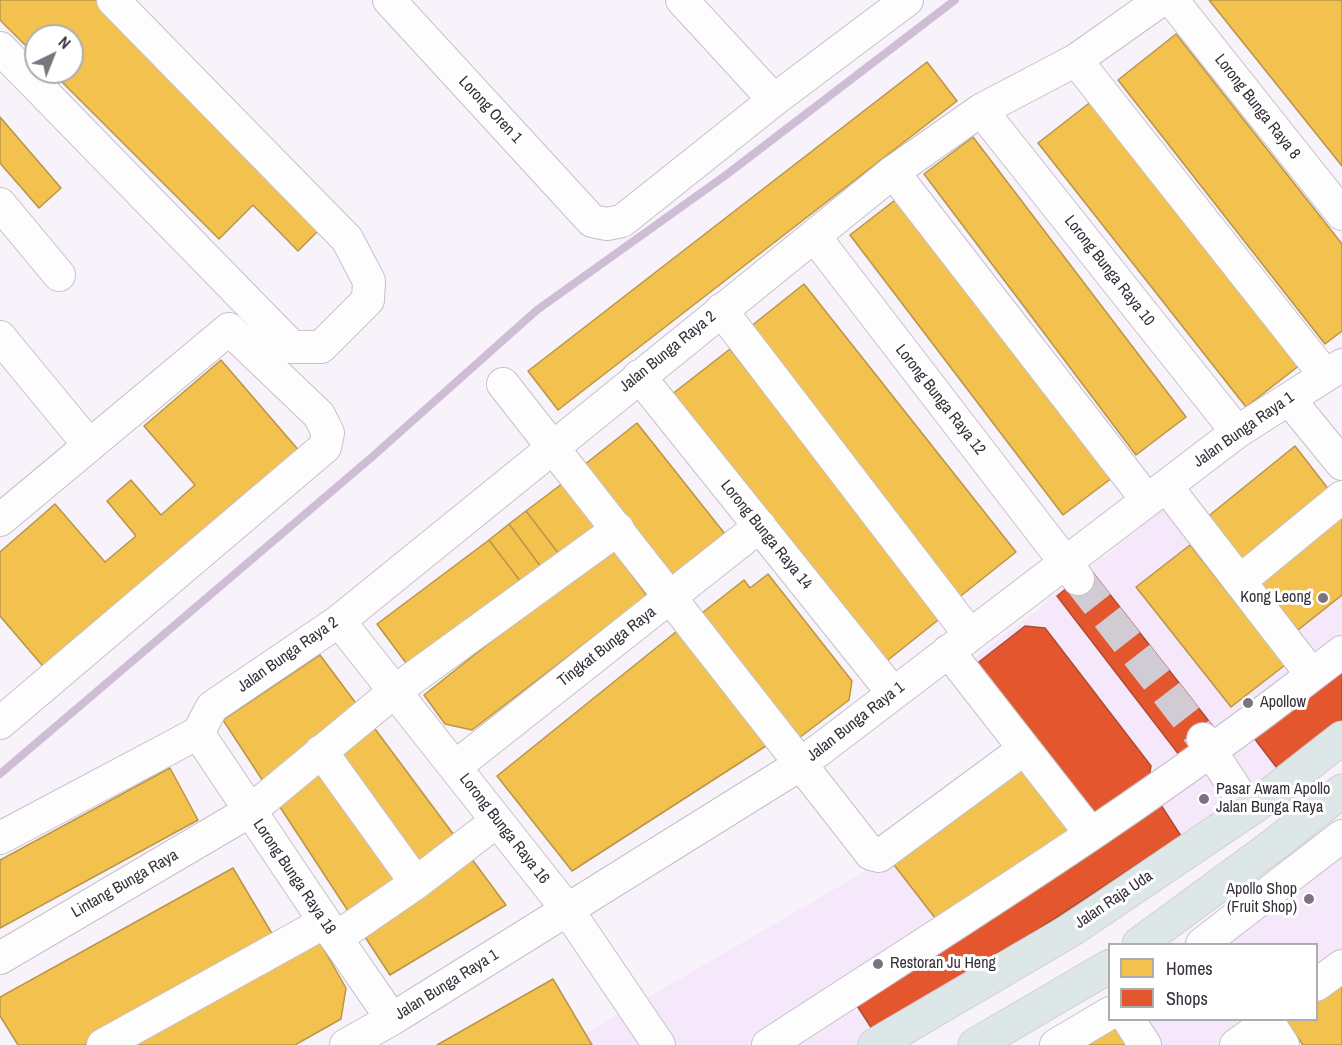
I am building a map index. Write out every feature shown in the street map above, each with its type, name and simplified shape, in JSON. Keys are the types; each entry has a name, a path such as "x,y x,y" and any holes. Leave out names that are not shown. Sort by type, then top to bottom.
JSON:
{"main road":[{"name":"Jalan Raja Uda","path":"875,1045 1071,930 1249,810 1342,738"},
{"path":"1142,943 1342,791"},
{"path":"1249,810 1275,844"},
{"path":"975,1045 1106,976"}],"street":[{"path":"0,48 292,347 321,348 368,300 369,281 347,240 113,0"},
{"name":"Lorong Oren 1","path":"389,0 592,221 608,224 622,221 774,100"},
{"path":"682,0 774,100 908,0"},
{"name":"Jalan Bunga Raya 2","path":"198,733 212,707 339,621 721,309 815,237 893,172 981,110 1076,60 1161,0"},
{"name":"Lorong Bunga Raya 8","path":"1172,0 1342,214"},
{"path":"1076,60 1334,370"},
{"name":"Lorong Bunga Raya 10","path":"981,110 1237,432"},
{"path":"893,172 1157,493 1240,581 1312,675"},
{"path":"0,204 59,275"},
{"name":"Lorong Bunga Raya 12","path":"815,237 1072,571"},
{"path":"721,309 959,643 1024,749 1091,834"},
{"path":"0,520 229,329 319,415 328,433 325,447 6,707"},
{"path":"0,337 89,445"},
{"name":"Jalan Bunga Raya 1","path":"346,1045 392,1019 801,764 959,643 1072,571 1157,493 1237,432 1334,370"},
{"name":"Lorong Bunga Raya 14","path":"639,376 893,693"},
{"path":"503,384 871,854 879,856 1024,749"},
{"path":"1289,399 1342,464"},
{"path":"1240,581 1342,497"},
{"name":"Tingkat Bunga Raya","path":"455,767 760,526"},
{"name":"Lintang Bunga Raya","path":"0,958 250,811 395,691 618,529"},
{"name":"Lorong Bunga Raya 16","path":"339,621 567,909 659,1045"},
{"path":"768,1045 1151,795 1207,745 1312,675 1342,652"},
{"path":"0,838 198,733"},
{"name":"Lorong Bunga Raya 18","path":"198,733 392,1019"},
{"path":"1207,745 1249,810"},
{"path":"321,751 416,883"},
{"path":"103,1045 330,930 416,883 497,821"},
{"path":"1205,943 1342,836"},
{"path":"1318,984 1342,966"},
{"path":"1056,1045 1108,1014"},
{"path":"1130,1021 1145,1045"},
{"path":"1236,1045 1274,1029"}],"shaded area":[{"path":"1167,505 1240,597 1342,510 1342,732 1249,803 860,1045 566,1045 869,869 1016,756 950,676 1048,602 1047,600 1103,556 1105,557"},
{"path":"1342,822 1342,974 1318,992 1318,943 1185,943"},
{"path":"1102,1008 1108,1021 1281,1021 1249,1045 1040,1045"}],"building: Homes":[{"path":"0,0 97,0 323,226 298,251 253,205 219,239 64,84 84,84 84,24 24,24 24,44 0,20"},
{"path":"1209,0 1342,0 1342,166"},
{"path":"1176,34 1342,244 1342,331 1325,344 1118,80"},
{"path":"927,62 957,101 558,410 528,371"},
{"path":"1097,97 1305,361 1246,407 1038,143"},
{"path":"0,117 61,188 39,208 0,163"},
{"path":"973,137 1186,417 1136,455 924,174"},
{"path":"899,197 1112,478 1063,515 850,235"},
{"path":"804,284 1016,552 957,599 745,331"},
{"path":"730,349 942,617 883,664 671,395"},
{"path":"221,360 301,453 47,671 0,616 0,552 55,504 105,562 136,536 107,501 131,480 161,515 195,485 144,426"},
{"path":"637,423 725,534 672,576 584,465"},
{"path":"1295,446 1333,495 1244,566 1206,518"},
{"path":"567,480 605,531 565,562 526,511"},
{"path":"526,511 565,562 547,575 509,524"},
{"path":"1342,516 1342,595 1298,630 1259,583"},
{"path":"509,524 547,575 527,590 489,540"},
{"path":"489,540 527,590 415,675 377,624"},
{"path":"1190,545 1285,665 1231,707 1136,587"},
{"path":"611,546 647,596 472,730 445,724 424,695"},
{"path":"768,574 852,681 849,700 799,738 702,613 744,580 750,588"},
{"path":"682,627 769,744 572,871 497,776"},
{"path":"320,655 506,905 390,975 223,720"},
{"path":"1020,760 1080,834 942,927 888,857"},
{"path":"170,768 198,820 0,928 0,860"},
{"path":"233,868 277,942 85,1045 18,1045 0,1016 0,997"},
{"path":"315,934 346,988 341,1019 295,1045 122,1045"},
{"path":"553,979 592,1045 437,1045"},
{"path":"1342,979 1342,1045 1303,1045 1286,1021 1318,1021 1318,996"},
{"path":"1114,1022 1128,1045 1075,1045"}],"building: Shops":[{"path":"1090,569 1215,729 1180,756 1057,596"},
{"path":"1025,626 1045,628 1151,766 1148,784 1093,825 975,665"},
{"path":"1342,666 1342,722 1280,772 1254,738"},
{"path":"1159,802 1181,836 876,1035 854,1001"}],"waterway":[{"path":"0,774 372,457 537,310 726,175 955,0"}],"tunnel":[{"path":"1078,579 1203,739"}],"place":[{"name":"Kong Leong","path":"1323,598"},
{"name":"Apollow","path":"1248,703"},
{"name":"Pasar Awam Apollo Jalan Bunga Raya","path":"1204,799"},
{"name":"Apollo Shop (Fruit Shop)","path":"1309,899"},
{"name":"Restoran Ju Heng","path":"878,964"}]}
